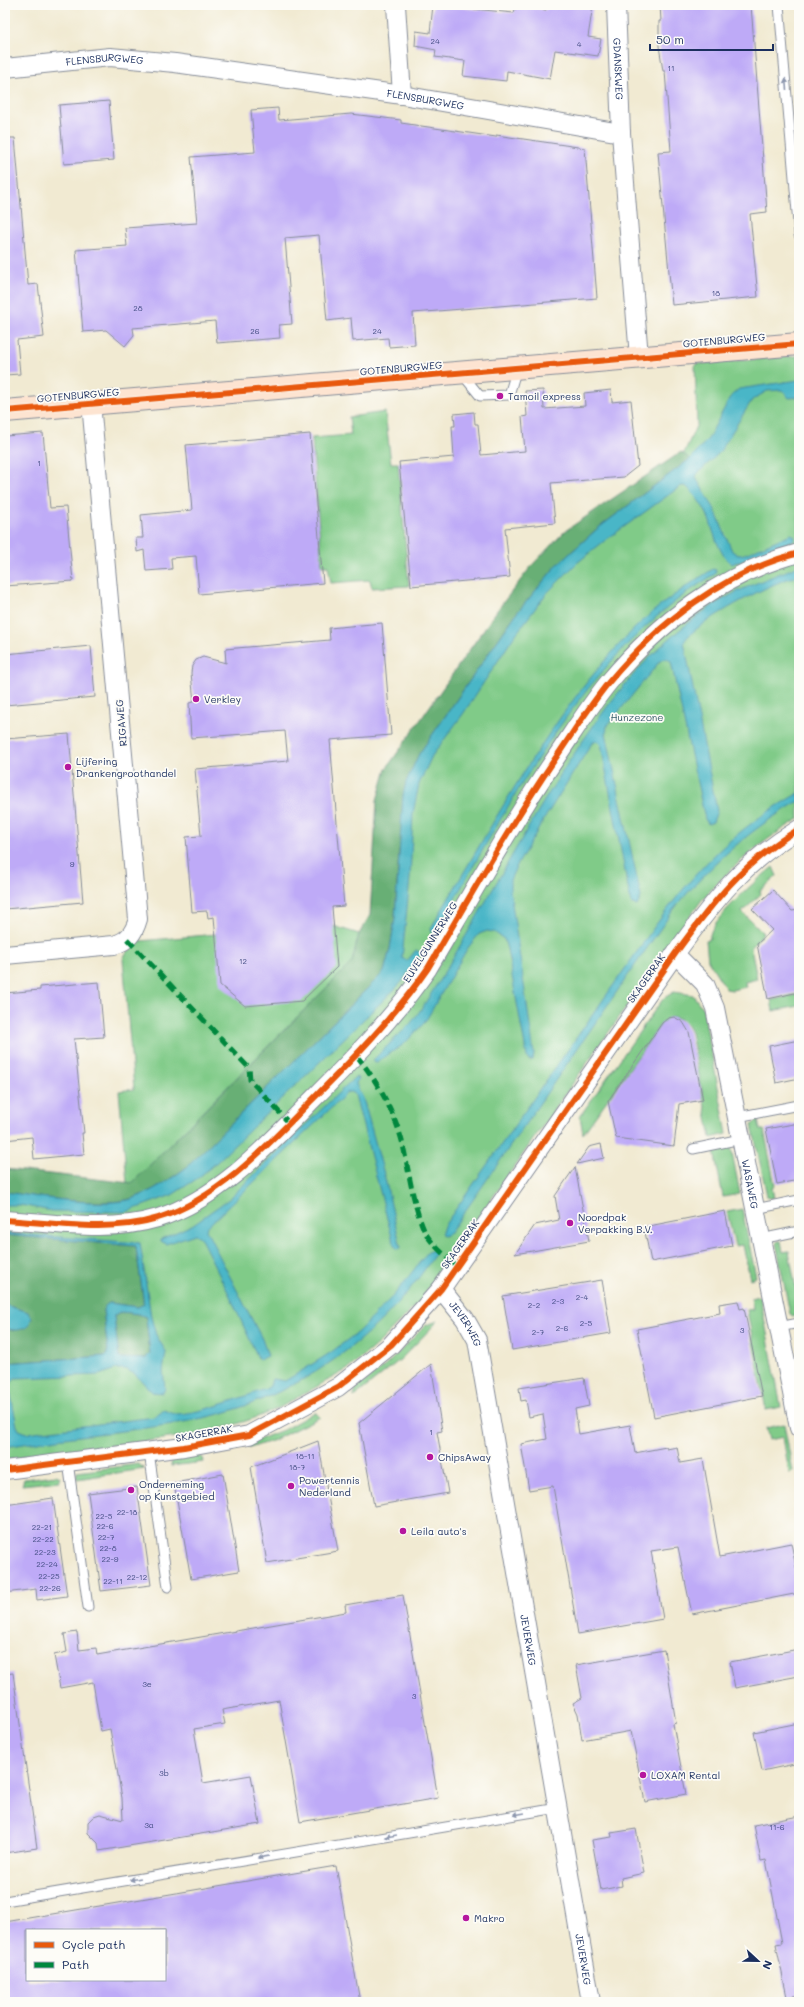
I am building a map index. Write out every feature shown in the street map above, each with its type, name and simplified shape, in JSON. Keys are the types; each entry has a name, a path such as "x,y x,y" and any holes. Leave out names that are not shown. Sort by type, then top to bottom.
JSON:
{"street":[{"path":"396,5 402,95"},
{"name":"GDANSKWEG","path":"616,5 621,133"},
{"name":"FLENSBURGWEG","path":"5,68 110,57 175,63 402,95 621,133"},
{"path":"621,133 639,357"},
{"name":"GOTENBURGWEG","path":"5,412 92,403 799,344"},
{"name":"RIGAWEG","path":"5,955 114,945 121,943 132,934 138,919 92,403"},
{"name":"EUVELGUNNERWEG","path":"5,1220 97,1226 137,1223 157,1218 189,1205 205,1197 232,1177 356,1056 377,1034 412,990 428,968 540,781 588,709 633,656 669,622 708,593 750,571 799,553"},
{"name":"SKAGERRAK","path":"5,1470 149,1452 249,1435 338,1387 391,1345 440,1289 675,954 712,904 735,877 756,858 799,829"},
{"name":"WASAWEG","path":"675,954 705,984 715,1008 799,1428"},
{"name":"JEVERWEG","path":"440,1289 465,1319 477,1340 591,2002"}],"lane":[{"path":"779,5 799,235"},
{"path":"737,1117 799,1105"},
{"path":"693,1150 741,1139"},
{"path":"755,1209 799,1200"},
{"path":"761,1239 799,1231"},
{"path":"779,1327 799,1323"},
{"path":"149,1452 168,1587"},
{"path":"68,1462 88,1607"},
{"path":"5,1901 558,1808"}],"green space":[{"name":"Hunzezone","path":"799,356 799,819 772,836 735,866 701,901 419,1302 380,1342 348,1369 279,1408 234,1425 192,1435 5,1460 5,1195 123,1204 374,989 392,785 537,576 681,460 697,424 695,364"},
{"path":"385,412 391,463 398,463 409,586 372,588 370,580 331,583 328,566 322,566 312,438 351,435 349,417"},
{"path":"681,452 690,459 597,529 557,565 516,614 419,754 399,851 395,918 390,949 384,972 187,1167 155,1188 134,1198 122,1201 107,1202 70,1201 5,1192 5,1169 132,1183 352,962 359,934 370,915 377,800 386,769 498,609 533,564 565,531"},
{"path":"773,867 777,876 760,891 761,894 742,912 763,933 751,948 757,979 745,982 746,987 732,990 726,989 708,960 706,940 710,939 711,932 716,922 735,901"},
{"path":"327,924 359,934 352,962 132,1183 127,1183 119,1091 134,1089 123,959 126,953 140,941"},
{"path":"674,992 693,995 703,1009 727,1134 711,1138 691,1033 686,1024 679,1018 675,1017 666,1019 662,1023 583,1134 580,1116 657,1007 664,998"},
{"path":"799,994 799,1006 773,1011 771,1000"},
{"path":"758,1119 760,1130 764,1130 775,1186 772,1188 774,1198 768,1198 767,1196 752,1125"},
{"path":"731,1147 740,1194 723,1197 714,1151"},
{"path":"742,1209 756,1277 750,1279 743,1245 735,1246 727,1212"},
{"path":"5,1235 136,1246 144,1305 138,1307 109,1303 103,1310 108,1350 106,1356 5,1363 5,1328 13,1331 28,1312 5,1305"},
{"path":"781,1241 783,1252 789,1251 799,1306 795,1307 796,1316 790,1314 776,1243"},
{"path":"760,1296 781,1407 766,1410 747,1310 753,1309 751,1298"},
{"path":"121,1312 139,1314 146,1317 150,1353 145,1359 119,1358 114,1315"},
{"path":"438,1321 401,1359 354,1397 354,1390 386,1365 426,1325"},
{"path":"315,1412 320,1417 274,1440 250,1448 250,1443 283,1430"},
{"path":"784,1424 793,1472 789,1473 783,1437 769,1440 766,1428"},
{"path":"199,1455 203,1458 204,1462 171,1466 172,1459"},
{"path":"139,1464 144,1469 77,1479 76,1476 77,1472"},
{"path":"56,1475 60,1477 60,1481 22,1485 24,1479"}],"water":[{"path":"799,380 799,397 789,398 782,390 767,391 752,400 719,453 697,474 696,478 714,508 732,551 738,555 745,554 791,534 795,536 794,540 732,564 727,560 716,541 707,514 703,507 686,486 681,486 603,542 577,563 546,594 513,638 463,714 432,756 419,784 413,813 410,878 402,958 407,961 416,950 421,953 401,983 216,1163 198,1178 172,1195 126,1212 52,1211 20,1205 5,1205 5,1192 71,1201 107,1202 122,1201 134,1198 162,1184 187,1167 384,972 390,949 395,918 403,795 406,782 419,754 516,614 557,565 597,529 690,459 708,439 731,396 739,389"},
{"path":"799,566 799,576 774,584 737,603 702,625 690,634 684,642 717,811 713,822 708,824 705,819 670,661 663,659 660,661 607,726 606,733 641,897 637,906 631,903 601,745 597,741 592,743 515,869 510,880 510,890 534,1053 533,1060 529,1060 527,1057 504,939 494,932 487,931 479,934 467,949 425,1022 404,1044 375,1063 373,1060 411,1023 422,1008 459,948 547,796 595,723 625,684 659,649 710,607 747,587"},
{"path":"713,569 716,570 715,574 668,607 626,646 588,689 554,734 493,832 436,931 432,933 431,928 500,811 549,734 575,698 603,662 643,620 672,597"},
{"path":"799,793 799,801 747,836 702,877 674,909 450,1233 444,1236 441,1235 444,1226 655,926 686,885 702,867 736,835"},
{"path":"355,1077 358,1078 356,1084 363,1098 384,1174 401,1248 397,1249 394,1245 355,1095 348,1092 207,1227 206,1230 262,1339 268,1356 259,1360 229,1294 200,1237 195,1234 166,1244 161,1241 161,1239 192,1225 229,1199"},
{"path":"5,1233 140,1243 151,1317 156,1335 166,1352 163,1371 165,1388 163,1393 152,1392 135,1374 125,1369 116,1369 99,1375 15,1378 9,1386 17,1426 19,1430 27,1433 155,1417 164,1410 173,1414 197,1411 266,1389 270,1386 272,1379 285,1381 330,1353 358,1332 395,1294 427,1253 432,1250 435,1254 414,1284 390,1311 364,1336 335,1359 304,1379 272,1395 238,1408 188,1421 5,1447 5,1363 106,1356 108,1350 103,1310 105,1306 109,1303 138,1307 144,1304 136,1246 5,1235","holes":["121,1312 139,1314 146,1317 150,1353 145,1359 119,1358 114,1315"]},
{"path":"5,1305 28,1312 32,1317 29,1326 17,1330 5,1328"}],"building":[{"path":"433,5 514,13 516,5 546,10 547,5 593,5 588,37 601,39 598,56 555,50 550,79 507,71 506,81 463,76 465,61 435,57 436,50 415,46 416,31 430,33"},
{"path":"660,5 751,5 767,212 750,214 758,297 672,305 658,152 671,151 665,71 663,71 659,46 659,21 661,21"},
{"path":"109,101 114,160 64,164 59,105"},
{"path":"278,108 279,120 351,114 401,120 401,123 496,137 496,135 585,148 597,298 413,313 415,345 389,347 388,338 353,341 351,318 327,321 319,235 285,238 292,324 279,325 280,338 217,343 215,321 133,328 134,335 125,346 106,330 83,332 76,250 127,246 125,228 197,223 191,157 255,152 251,110"},
{"path":"5,138 15,138 28,285 38,284 44,337 17,340 20,374 5,375"},
{"path":"543,390 544,409 585,406 584,393 611,390 612,402 631,400 638,466 624,477 551,483 555,523 505,528 510,577 411,586 399,462 454,457 452,426 455,426 454,414 474,412 475,424 478,424 481,455 525,451 522,417 527,416 525,391"},
{"path":"43,433 50,508 66,507 73,581 5,586 5,436"},
{"path":"310,434 323,583 199,594 196,556 171,558 172,569 146,571 144,550 137,552 136,538 143,538 141,515 192,510 186,445"},
{"path":"382,623 391,735 330,740 344,906 332,907 337,967 302,1001 245,1006 220,985 214,917 208,918 207,911 192,912 186,837 201,836 195,769 288,761 285,731 191,738 189,703 194,702 191,673 192,666 196,660 203,657 226,663 225,649 330,640 329,628"},
{"path":"91,646 95,697 5,705 5,654"},
{"path":"69,734 83,902 5,909 5,739"},
{"path":"773,890 792,911 799,910 799,992 768,999 757,944 772,930 752,909"},
{"path":"99,982 104,1037 74,1039 84,1133 82,1133 84,1154 34,1159 32,1137 5,1140 5,993 40,990 40,987"},
{"path":"674,1017 683,1022 689,1032 703,1100 679,1104 674,1146 616,1138 608,1101 662,1023 668,1018"},
{"path":"799,1040 799,1078 776,1083 769,1046"},
{"path":"799,1123 799,1180 777,1184 766,1129"},
{"path":"601,1144 604,1158 577,1164 589,1147"},
{"path":"575,1167 589,1241 515,1254 535,1225 559,1220 555,1196"},
{"path":"725,1211 732,1246 651,1262 644,1227"},
{"path":"602,1280 611,1333 512,1350 503,1296"},
{"path":"738,1301 740,1309 744,1308 762,1396 654,1417 637,1329 720,1313 719,1304"},
{"path":"431,1364 442,1431 437,1432 448,1493 374,1506 359,1423"},
{"path":"584,1378 589,1406 575,1409 579,1434 630,1425 635,1453 666,1447 667,1449 677,1447 680,1463 703,1459 720,1557 791,1543 799,1581 799,1593 692,1614 678,1547 651,1551 663,1619 578,1634 553,1486 529,1490 521,1444 547,1439 543,1414 529,1417 526,1400 521,1401 519,1388"},
{"path":"318,1441 338,1551 267,1563 251,1467"},
{"path":"223,1474 239,1571 191,1579 174,1483"},
{"path":"137,1487 151,1585 101,1591 88,1493"},
{"path":"53,1498 67,1596 37,1600 36,1589 5,1593 5,1505"},
{"path":"403,1595 438,1798 300,1822 279,1700 222,1710 225,1724 194,1729 203,1783 251,1775 260,1824 99,1851 98,1843 88,1833 88,1822 94,1816 100,1814 123,1820 122,1798 110,1729 101,1731 93,1682 60,1688 54,1655 67,1652 64,1634 77,1632 79,1650 96,1648 97,1655 346,1612 345,1605"},
{"path":"799,1649 799,1676 735,1688 730,1662"},
{"path":"664,1650 676,1723 673,1724 686,1794 645,1802 631,1731 582,1740 578,1714 573,1703 582,1698 576,1665"},
{"path":"13,1673 37,1848 5,1853 5,1674"},
{"path":"799,1723 799,1763 762,1771 754,1732"},
{"path":"799,1816 799,1995 787,1997 776,1944 782,1943 766,1860 761,1861 754,1825"},
{"path":"636,1829 644,1873 621,1878 622,1886 601,1890 592,1840 612,1837 611,1833"},
{"path":"336,1866 360,2002 5,2002 5,1922"}],"marked path":[{"path":"127,939 249,1068 250,1080 289,1123"},
{"path":"356,1055 384,1096 399,1130 416,1208 424,1230 434,1244 456,1266"}],"cycle path":[{"path":"5,411 799,344"},
{"path":"5,1220 82,1226 139,1223 158,1218 202,1198 242,1168 260,1152 358,1053 415,986 428,968 523,808 582,718 609,682 628,660 671,620 694,602 745,573 771,562 799,553"},
{"path":"5,1470 184,1447 249,1435 338,1387 391,1345 441,1289 702,917 745,870 779,842 799,829"}],"place":[{"name":"Tamoil express","path":"500,396"},
{"name":"Verkley","path":"196,699"},
{"name":"Lijfering Drankengroothandel","path":"68,767"},
{"name":"Noordpak Verpakking B.V.","path":"570,1223"},
{"name":"ChipsAway","path":"430,1457"},
{"name":"Powertennis Nederland","path":"291,1486"},
{"name":"Onderneming op Kunstgebied","path":"131,1490"},
{"name":"Leila auto's","path":"403,1531"},
{"name":"LOXAM Rental","path":"643,1775"},
{"name":"Makro","path":"466,1918"}]}
